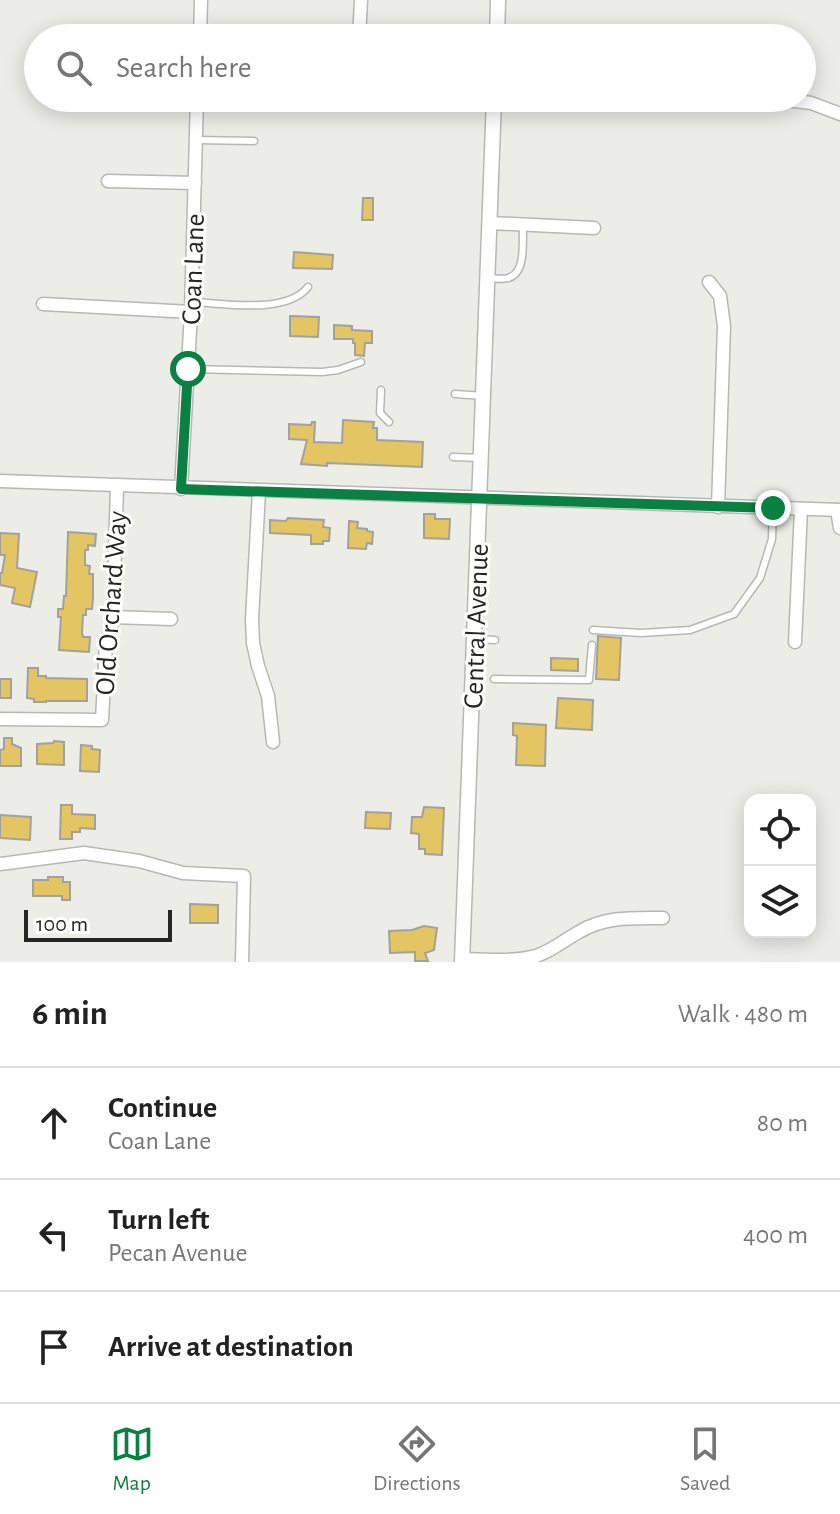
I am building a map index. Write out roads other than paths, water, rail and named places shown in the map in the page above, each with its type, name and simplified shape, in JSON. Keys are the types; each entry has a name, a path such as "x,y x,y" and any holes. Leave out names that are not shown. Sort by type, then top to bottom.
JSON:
{"street":[{"path":"200,24 201,0"},
{"path":"360,24 361,0"},
{"path":"497,24 498,0"},
{"path":"816,104 840,114"},
{"name":"Coan Lane","path":"181,489 192,307 197,112"},
{"name":"Central Avenue","path":"462,960 476,783 475,639 494,112"},
{"path":"108,181 195,183"},
{"path":"490,223 594,228"},
{"path":"709,282 720,296 724,326 718,507"},
{"path":"43,304 192,307"},
{"path":"0,481 838,510 840,528"},
{"name":"Old Orchard Way","path":"0,719 102,720 106,645 113,617 117,486"},
{"path":"259,491 253,643 268,696 273,742"},
{"path":"795,642 801,509"},
{"path":"113,617 171,619"},
{"path":"0,864 84,853 139,861 183,873 244,876 242,962"},
{"path":"462,960 526,959 553,949 578,932 603,921 663,918"}],"lane":[{"path":"196,140 254,141"},
{"path":"488,278 510,278 516,273 521,263 523,225"},
{"path":"192,307 279,305 303,294 308,287"},
{"path":"188,369 322,372 361,362"},
{"path":"381,390 380,413 389,422"},
{"path":"455,394 484,396"},
{"path":"453,457 482,458"},
{"path":"593,630 641,633 690,630 734,614 760,578 772,539 773,508"},
{"path":"475,639 495,640"},
{"path":"494,679 589,680 592,645"}]}
